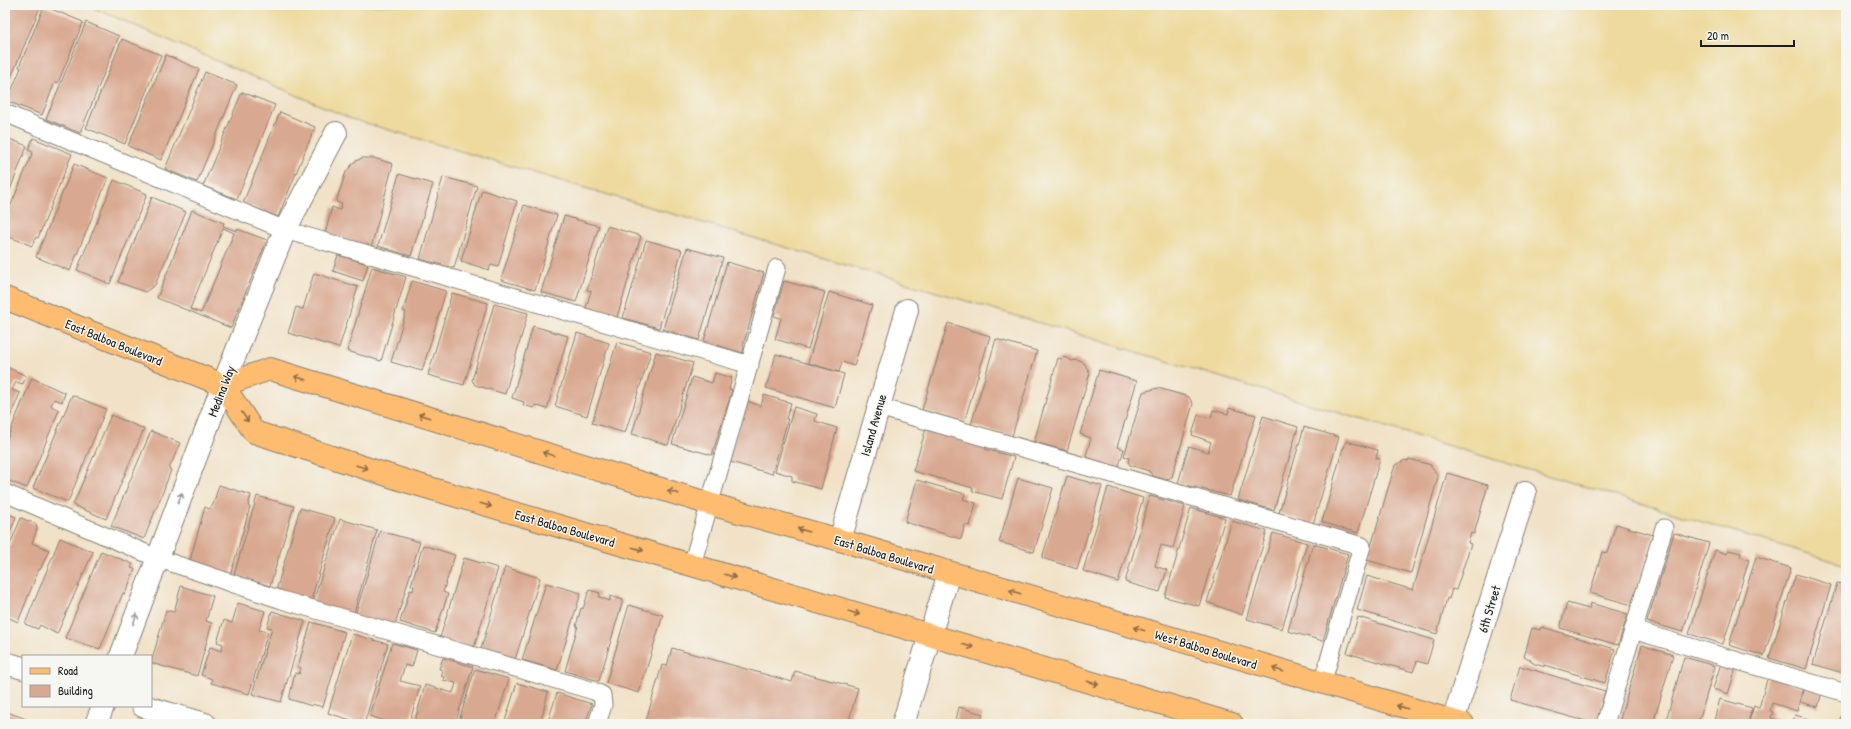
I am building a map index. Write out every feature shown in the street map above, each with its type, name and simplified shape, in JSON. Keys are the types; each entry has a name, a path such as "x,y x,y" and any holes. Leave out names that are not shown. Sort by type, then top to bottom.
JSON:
{"main road":[{"name":"East Balboa Boulevard","path":"5,298 223,385 254,432 409,482 931,636"},
{"name":"East Balboa Boulevard","path":"223,385 270,369 710,504 840,540 949,573"},
{"name":"West Balboa Boulevard","path":"949,573 1456,723"},
{"path":"931,636 1232,724"}],"street":[{"name":"Medina Way","path":"121,655 223,385 285,230 336,133"},
{"name":"Island Avenue","path":"840,540 907,310"},
{"name":"6th Street","path":"1456,723 1525,493"},
{"path":"903,724 949,573"},
{"path":"5,662 22,668"},
{"path":"96,724 103,707"},
{"path":"146,707 205,724"}],"lane":[{"path":"5,112 285,230 750,365"},
{"path":"692,565 777,268"},
{"path":"879,406 1362,546 1322,684"},
{"path":"5,493 157,558 282,600 594,691 602,695 603,705 597,724"},
{"path":"1605,724 1664,528"},
{"path":"1633,630 1846,693"}],"sand":[{"path":"87,5 1846,5 1846,565 940,293 352,119"}],"building":[{"path":"5,5 41,5 5,92"},
{"path":"44,6 83,22 58,83 55,82 42,115 7,101"},
{"path":"86,22 119,36 80,133 46,119"},
{"path":"122,39 161,55 125,144 86,128"},
{"path":"166,55 199,69 161,160 128,146"},
{"path":"205,72 237,85 197,182 165,169"},
{"path":"242,92 275,105 237,199 203,186"},
{"path":"280,112 315,127 278,217 243,203"},
{"path":"5,137 27,146 5,203"},
{"path":"33,138 72,154 38,238 36,237 32,246 5,235 5,219 33,152 28,150"},
{"path":"362,158 374,158 393,164 371,248 325,234 332,207 340,210 342,204 336,202 346,172 354,162"},
{"path":"74,164 108,178 70,271 36,257"},
{"path":"399,174 433,184 411,256 378,246"},
{"path":"443,177 477,186 454,268 420,259"},
{"path":"114,180 147,194 110,284 77,270"},
{"path":"482,190 517,201 498,267 491,265 489,270 461,261"},
{"path":"152,197 186,212 155,285 145,292 118,282"},
{"path":"524,205 557,215 535,290 501,280"},
{"path":"192,210 224,223 223,226 236,231 237,229 267,240 231,328 157,298","holes":["223,228 234,233 201,313 190,309"]},
{"path":"564,216 599,226 576,302 541,292"},
{"path":"607,226 641,236 616,321 585,311 591,291 587,290"},
{"path":"646,240 682,250 659,328 623,318"},
{"path":"687,248 723,258 699,340 663,329"},
{"path":"338,255 368,264 363,281 333,271"},
{"path":"727,262 764,273 743,346 743,353 704,341"},
{"path":"372,267 406,277 381,361 347,351"},
{"path":"314,273 358,287 339,348 288,333 296,307 303,309"},
{"path":"412,281 446,291 422,371 391,362 406,312 403,311"},
{"path":"784,281 825,292 808,349 775,339 781,318 774,316"},
{"path":"829,292 872,305 854,366 842,362 839,372 808,363"},
{"path":"452,293 488,303 464,385 428,375"},
{"path":"494,304 528,313 505,394 475,385 472,380"},
{"path":"948,323 990,336 964,422 922,410"},
{"path":"533,326 568,336 547,409 535,405 534,408 523,405 524,402 512,398"},
{"path":"577,333 609,343 587,416 555,406"},
{"path":"996,339 1037,351 1012,436 971,425"},
{"path":"617,342 651,352 625,433 592,423"},
{"path":"656,352 693,363 668,445 632,434"},
{"path":"776,354 844,374 835,408 766,388"},
{"path":"1063,357 1070,359 1071,361 1077,360 1084,363 1090,373 1067,451 1034,442 1058,358 1061,359"},
{"path":"5,366 26,376 23,384 16,382 12,390 20,393 5,429"},
{"path":"1099,370 1137,381 1117,447 1124,449 1118,469 1085,459 1091,438 1080,434"},
{"path":"715,373 732,378 729,389 732,390 712,455 672,444 692,377 712,383"},
{"path":"32,378 65,393 62,402 54,399 51,406 59,410 27,488 5,479 5,444"},
{"path":"1158,388 1189,397 1193,404 1172,477 1167,480 1153,476 1149,471 1130,465 1128,462 1129,458 1124,456 1143,392"},
{"path":"72,395 106,409 68,502 33,488"},
{"path":"764,395 791,403 786,419 788,419 772,474 727,461 747,401 761,406"},
{"path":"794,407 817,414 815,421 837,428 821,489 792,481 792,476 775,471"},
{"path":"1229,408 1256,415 1230,496 1178,483 1189,446 1208,452 1211,442 1192,435 1198,415 1211,418 1213,410 1228,414"},
{"path":"111,415 144,429 106,519 73,505"},
{"path":"1263,416 1298,427 1274,510 1238,500"},
{"path":"1304,427 1339,437 1313,524 1279,513"},
{"path":"926,429 986,446 985,449 1014,457 1002,499 972,491 973,488 913,471"},
{"path":"151,431 180,443 144,539 111,526"},
{"path":"1346,441 1378,450 1376,458 1380,459 1358,533 1322,522"},
{"path":"1409,459 1431,465 1438,477 1411,573 1367,560 1395,465 1405,460 1408,461"},
{"path":"1447,473 1488,485 1474,534 1471,533 1468,543 1471,544 1456,590 1452,589 1449,599 1447,598 1437,634 1357,610 1367,576 1413,590"},
{"path":"1067,476 1102,486 1077,569 1042,558"},
{"path":"1018,478 1053,488 1034,552 999,542"},
{"path":"917,480 965,494 963,499 976,503 970,526 965,525 961,539 905,522"},
{"path":"219,485 251,495 248,506 250,507 230,576 189,564 205,507 209,509 213,505"},
{"path":"1108,487 1143,498 1118,582 1083,571"},
{"path":"257,496 294,506 270,586 234,575"},
{"path":"1150,496 1185,506 1173,548 1161,545 1155,566 1167,570 1160,592 1125,582"},
{"path":"300,508 335,518 311,601 276,591"},
{"path":"1191,508 1225,518 1199,606 1165,597"},
{"path":"5,513 16,517 5,544"},
{"path":"21,518 36,524 37,529 32,543 49,550 40,570 39,569 18,622 5,616 5,557"},
{"path":"340,519 377,530 353,617 312,605"},
{"path":"1232,521 1267,531 1242,615 1207,602"},
{"path":"1616,524 1653,535 1632,605 1590,593 1602,552 1607,553"},
{"path":"380,531 420,542 394,628 355,616"},
{"path":"1273,533 1307,543 1282,629 1247,619"},
{"path":"1674,533 1709,543 1683,632 1647,622"},
{"path":"60,538 93,552 57,634 40,625 38,629 25,624"},
{"path":"1313,544 1348,554 1323,641 1288,631"},
{"path":"423,545 455,555 443,592 448,594 435,633 400,622 410,590 413,591 414,586 411,585"},
{"path":"1715,550 1727,554 1728,550 1741,553 1740,557 1749,560 1723,644 1689,634"},
{"path":"101,551 133,564 131,568 135,569 125,594 123,593 100,649 65,638"},
{"path":"1756,557 1791,568 1764,656 1729,645"},
{"path":"464,558 498,568 474,648 440,638"},
{"path":"505,567 540,578 515,660 481,649"},
{"path":"1796,574 1831,585 1806,669 1769,658"},
{"path":"546,583 581,593 557,670 522,660"},
{"path":"1837,583 1846,585 1846,674 1813,664"},
{"path":"181,586 213,596 206,621 212,623 197,676 152,663 166,610 174,612"},
{"path":"589,590 600,593 599,597 610,601 610,596 623,600 599,681 565,671 578,626 576,626 581,608 583,609"},
{"path":"238,603 265,611 259,630 268,632 249,694 211,683 212,679 201,675 210,647 221,651 223,644 217,642 224,620 232,623"},
{"path":"1567,603 1589,609 1590,603 1628,614 1618,645 1560,628"},
{"path":"629,605 663,615 639,693 606,683"},
{"path":"272,611 305,621 281,702 252,694 272,628 267,627"},
{"path":"1358,617 1434,640 1427,664 1417,661 1413,672 1347,653"},
{"path":"311,622 345,632 323,707 312,704 312,706 289,699 295,673 299,674 301,668 298,667"},
{"path":"1542,627 1615,649 1605,683 1545,665 1545,667 1535,664 1530,661 1531,659 1524,657 1532,628 1541,630"},
{"path":"352,634 388,644 364,724 328,713"},
{"path":"392,643 417,650 412,667 405,665 400,681 420,686 409,724 393,724 370,716"},
{"path":"1642,645 1673,655 1653,724 1626,724 1619,722"},
{"path":"672,648 792,682 795,671 858,688 848,724 645,724 662,665 667,666"},
{"path":"1684,657 1715,666 1698,724 1665,724"},
{"path":"443,658 473,667 455,724 414,724 425,685 453,693 456,683 443,680 444,677 441,676 443,670 439,669"},
{"path":"1721,663 1736,668 1728,694 1713,689"},
{"path":"1520,666 1605,691 1596,724 1510,700"},
{"path":"475,669 509,679 495,724 458,724"},
{"path":"1768,676 1803,687 1797,711 1772,703 1770,711 1773,712 1771,718 1789,724 1748,724 1754,706 1759,708"},
{"path":"517,683 548,692 540,724 504,724"},
{"path":"1804,687 1822,692 1818,707 1800,702"},
{"path":"557,693 592,704 585,724 547,724"},
{"path":"1720,699 1752,708 1748,724 1713,724"},
{"path":"959,707 983,714 980,724 955,724"},
{"path":"1846,709 1846,724 1838,724 1842,714 1844,714"},
{"path":"5,711 39,724 5,724"},
{"path":"1795,715 1826,724 1792,724"}]}
